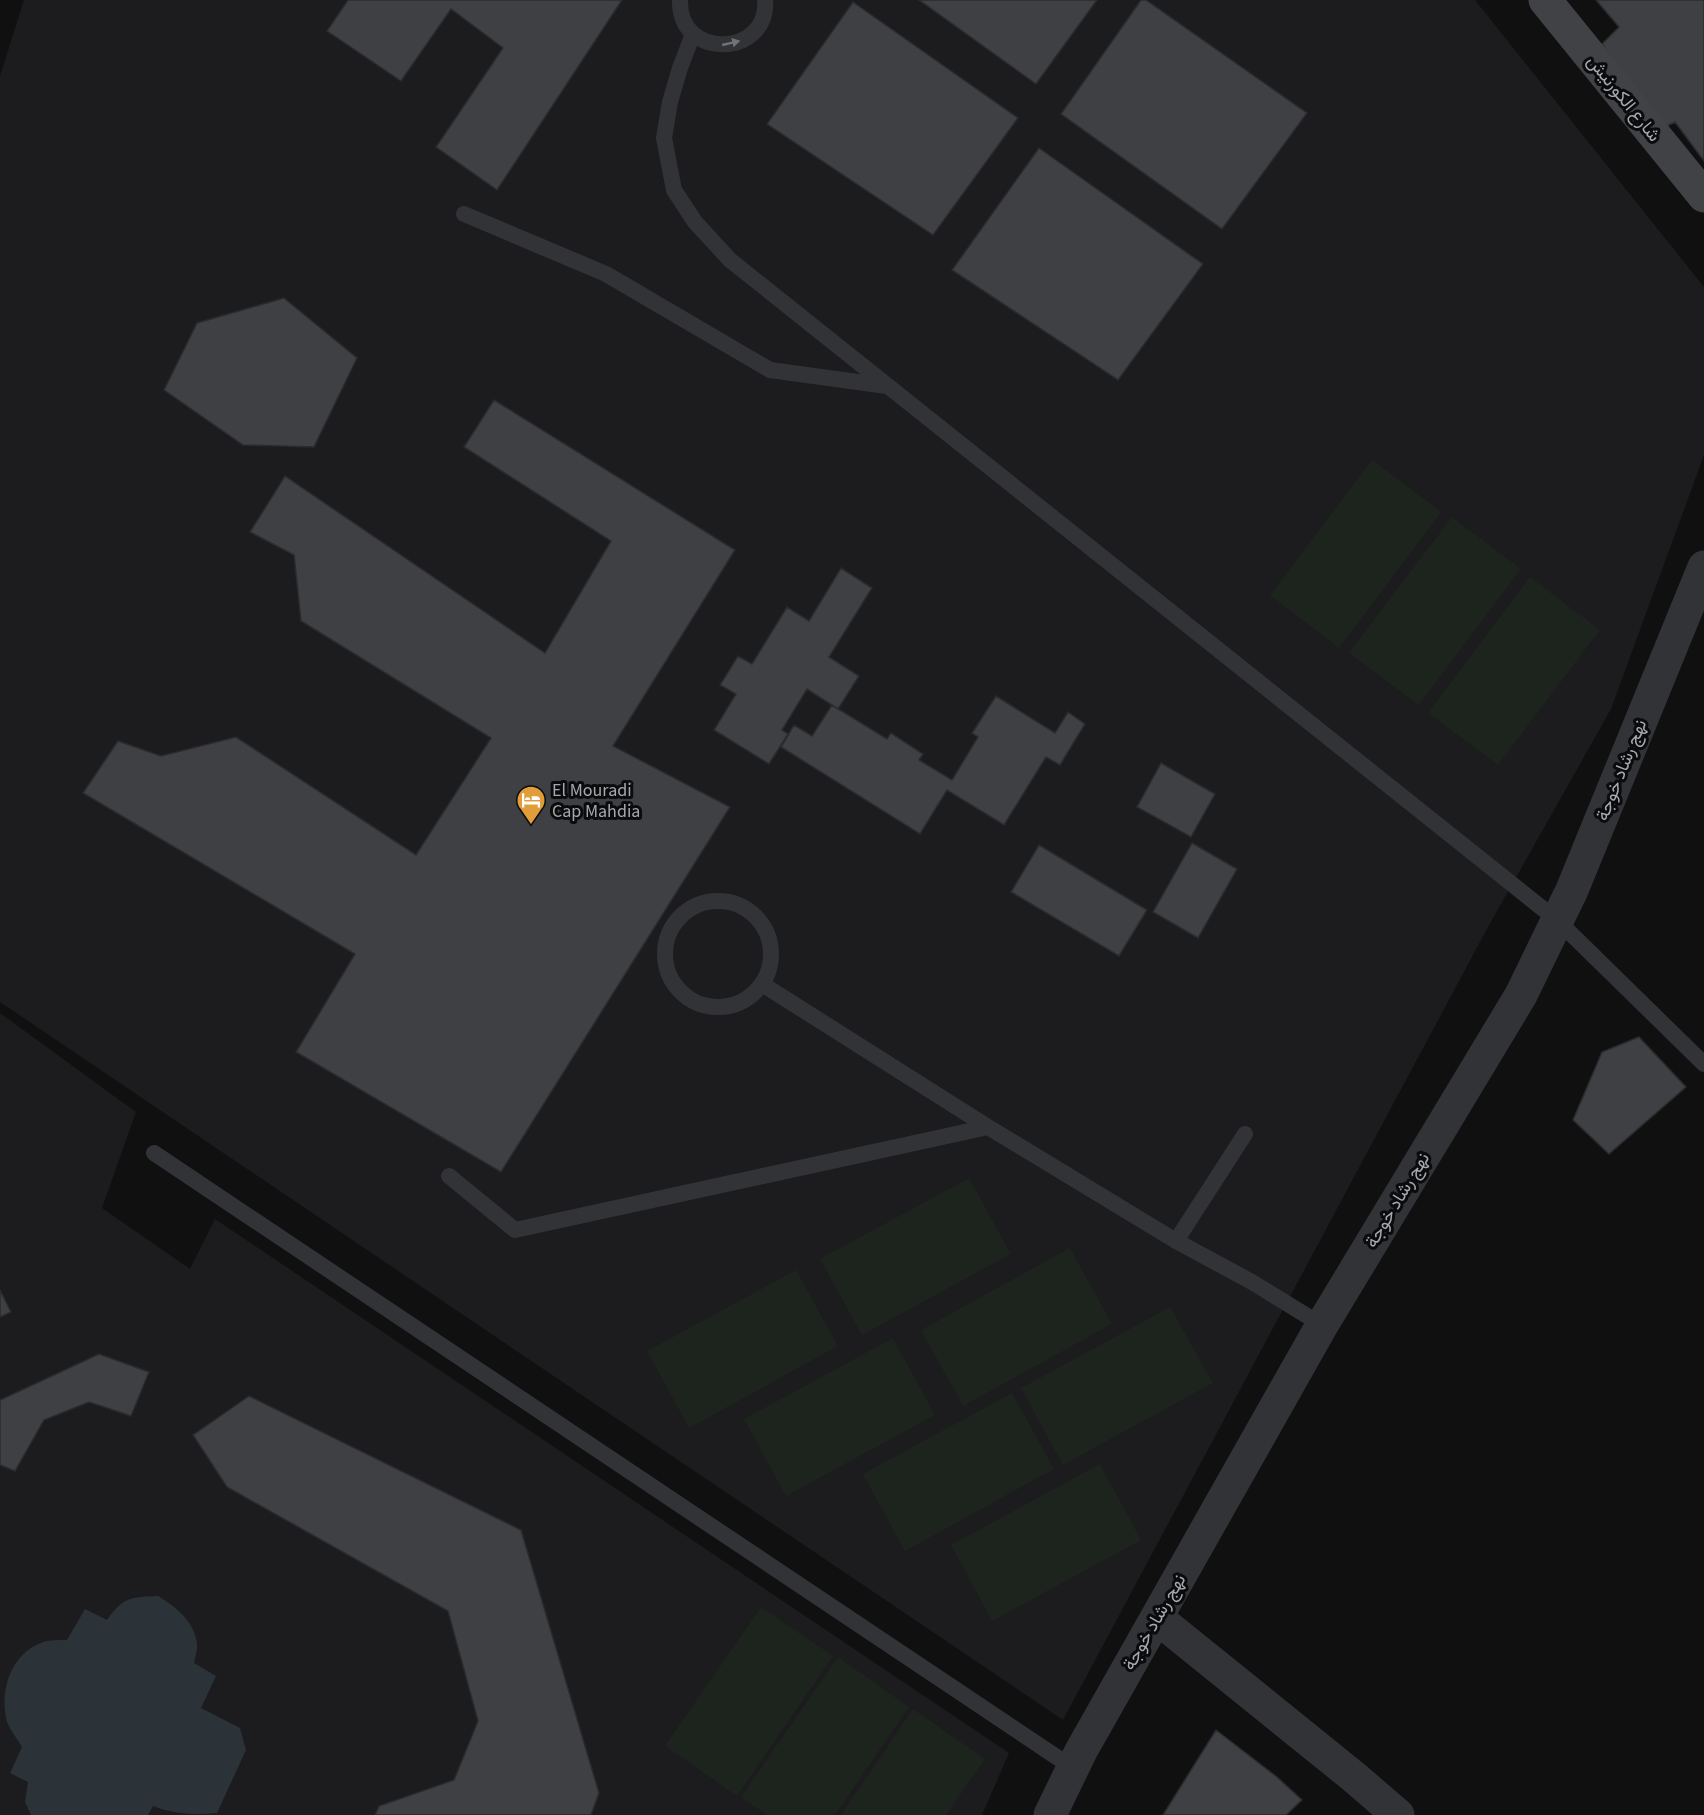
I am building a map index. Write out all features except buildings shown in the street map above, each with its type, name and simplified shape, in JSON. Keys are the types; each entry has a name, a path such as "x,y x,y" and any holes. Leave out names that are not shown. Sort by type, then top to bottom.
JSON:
{"main road":[{"name":"شارع الكورنيش","path":"1545,0 1704,196"}],"street":[{"name":"نهج رشاد خوجة","path":"1050,1815 1073,1768 1322,1325 1521,995 1576,879 1704,567"},
{"path":"1157,1618 1398,1815"}],"lane":[{"path":"680,0 679,8 684,23 693,34 706,42 719,45 733,44 746,39 756,29 762,17 765,0"},
{"path":"693,34 670,102 664,138 674,190 695,222 730,261 1557,920 1704,1064"},
{"path":"464,214 606,274 770,370 888,386"},
{"path":"719,900 735,903 750,910 762,922 769,937 772,953 770,970 762,984 749,998 733,1006 714,1007 696,1003 681,992 670,978 665,960 666,941 674,924 686,911 702,903 719,900"},
{"path":"762,984 988,1127 1176,1241 1252,1282 1322,1325"},
{"path":"449,1176 515,1230 988,1127"},
{"path":"1176,1241 1245,1134"},
{"path":"154,1153 1073,1768"}],"shaded area":[{"path":"24,0 1475,0 1704,287 1704,455 1611,709 1488,927 1063,1720 0,1002 0,76"},
{"path":"1372,460 1441,512 1339,648 1270,595"},
{"path":"1452,517 1521,569 1419,705 1349,653"},
{"path":"1530,577 1600,630 1498,765 1428,713"},
{"path":"0,1013 136,1112 102,1208 190,1269 215,1219 1009,1753 982,1815 0,1815"},
{"path":"969,1178 1011,1254 862,1335 820,1259"},
{"path":"1070,1248 1112,1324 963,1406 921,1330"},
{"path":"796,1270 838,1346 689,1428 647,1351"},
{"path":"1170,1307 1213,1383 1063,1465 1021,1388"},
{"path":"893,1338 935,1415 786,1496 744,1419"},
{"path":"1012,1393 1054,1469 905,1551 863,1474"},
{"path":"1100,1464 1141,1540 992,1621 951,1545"},
{"path":"158,1596 177,1609 192,1628 197,1645 194,1663 216,1676 201,1708 240,1728 246,1750 217,1813 184,1813 153,1806 148,1815 31,1815 25,1802 28,1782 10,1773 22,1747 6,1718 5,1707 7,1684 16,1663 32,1647 43,1642 67,1640 85,1609 107,1620 118,1607 128,1600"},
{"path":"761,1607 833,1656 737,1796 665,1746"},
{"path":"838,1657 909,1707 835,1815 767,1815 741,1797"},
{"path":"913,1709 985,1759 946,1815 841,1815"}],"place":[{"name":"El Mouradi Cap Mahdia","path":"531,826"}]}
